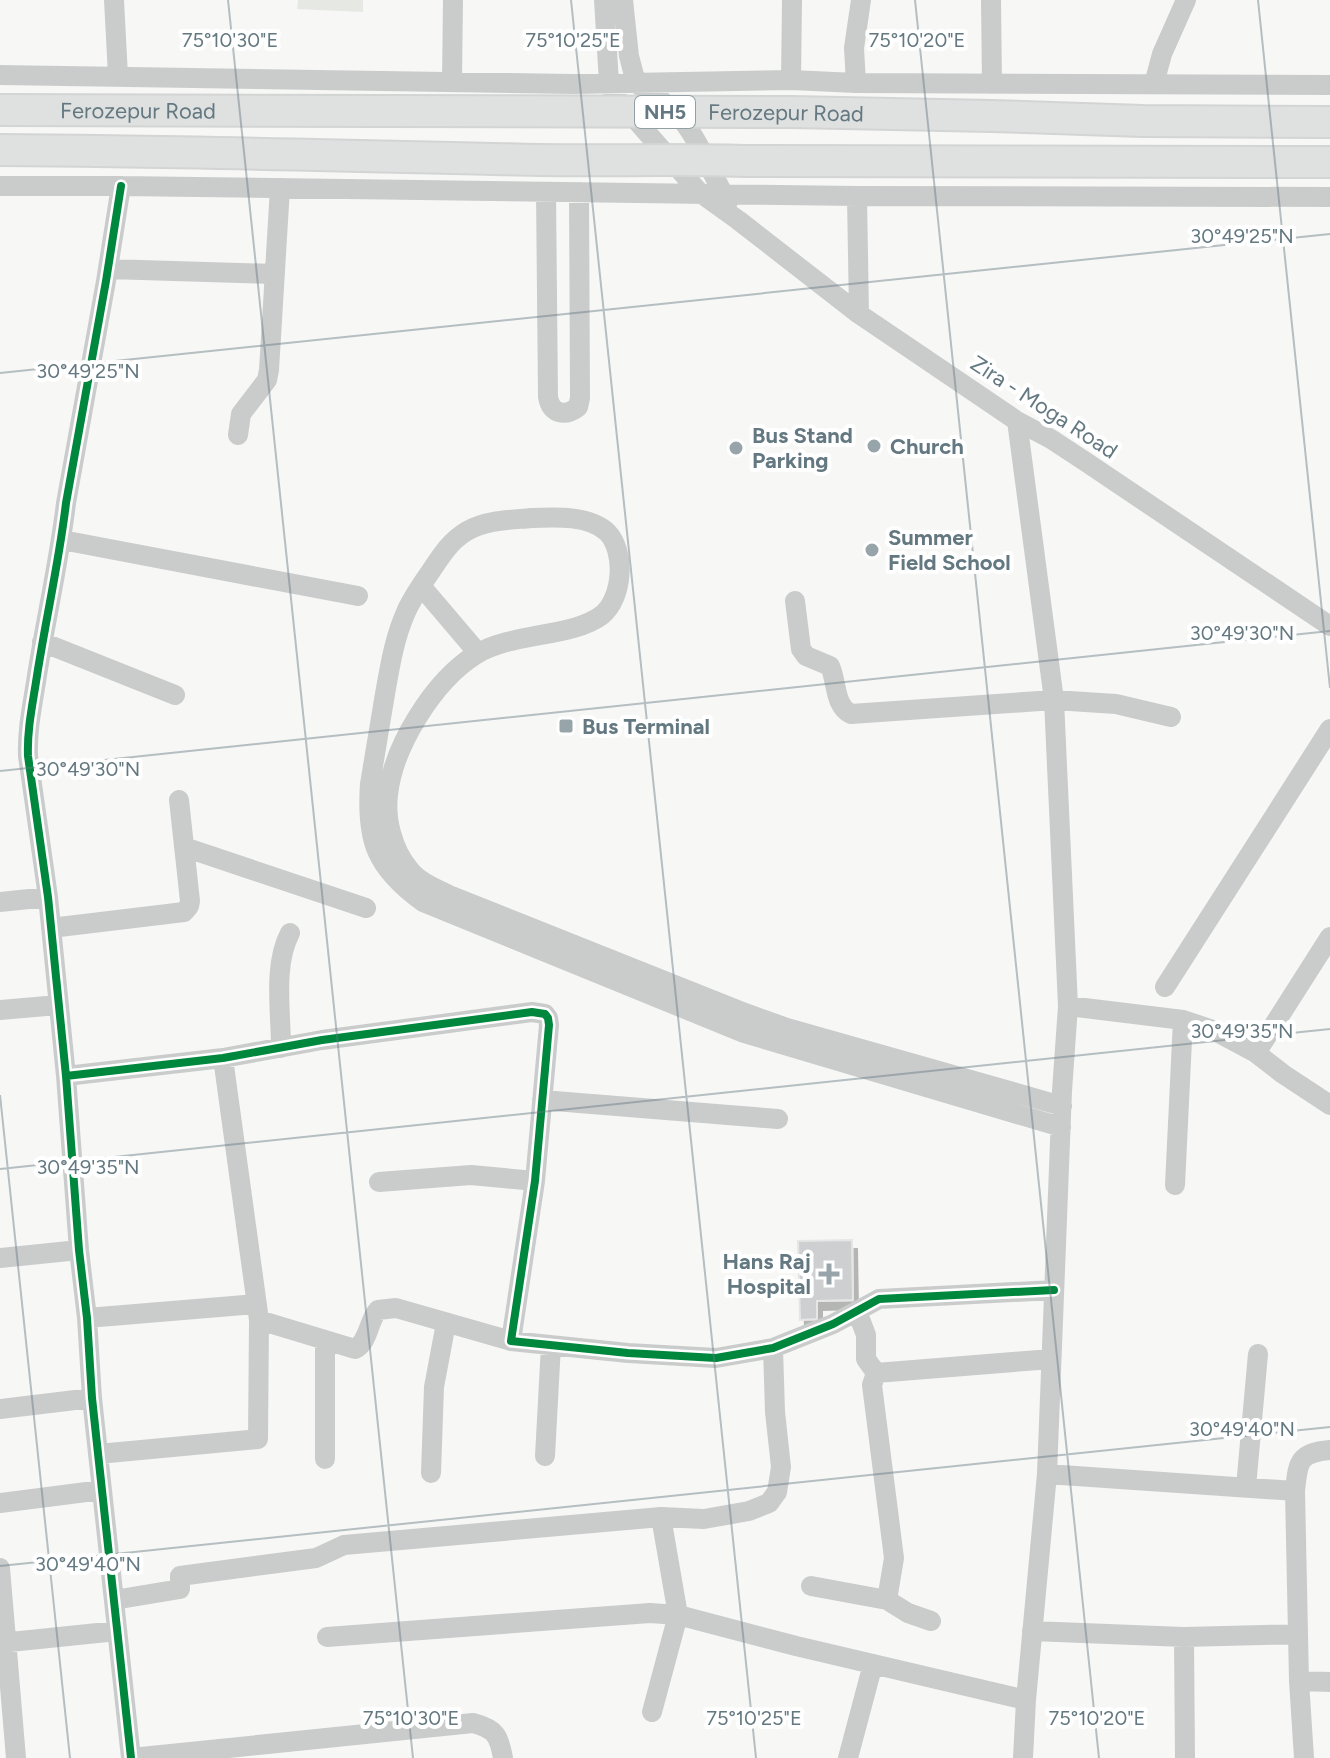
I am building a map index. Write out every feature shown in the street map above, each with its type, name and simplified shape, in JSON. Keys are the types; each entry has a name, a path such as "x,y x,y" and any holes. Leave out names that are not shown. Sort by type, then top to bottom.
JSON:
{"highway":[{"name":"Ferozepur Road","path":"0,110 792,112 1143,121 1330,122"},
{"name":"Ferozepur Road","path":"0,150 744,161 1330,162"}],"street":[{"path":"114,0 118,76"},
{"path":"452,81 453,0"},
{"path":"604,0 609,83"},
{"path":"623,0 629,56 636,83"},
{"path":"791,80 792,0"},
{"path":"856,83 854,48 861,0"},
{"path":"991,0 992,84"},
{"path":"1154,84 1162,54 1186,0"},
{"path":"0,75 609,83 791,80 1330,85"},
{"name":"Zira - Moga Road","path":"609,83 624,109 699,192 859,314 1330,626"},
{"name":"Zira - Moga Road","path":"636,83 678,115 738,220"},
{"path":"0,186 857,196 1330,197"},
{"path":"121,186 42,642 28,756 48,897 92,1398 131,1758 473,1723 488,1727 499,1738 503,1758"},
{"path":"238,435 241,414 267,380 269,370 280,188"},
{"path":"546,192 548,397 553,409 565,413 578,407 580,398 579,192"},
{"path":"857,196 859,314"},
{"path":"108,269 275,274"},
{"path":"1017,421 1054,700 1068,1006 1047,1474 1023,1758"},
{"path":"1061,1127 753,1036 423,902 390,875 373,840 369,802 393,650 407,609 448,546 466,531 481,524 513,519 563,518 588,522 605,530 618,551 617,587 612,602 603,614 575,627 520,638 478,653 449,677 419,715 391,779 388,813 398,852 414,875 449,895 784,1027 1062,1106"},
{"path":"62,540 358,596"},
{"path":"421,586 478,653"},
{"path":"795,601 801,649 806,656 830,666 835,675 840,704 844,711 851,714 1054,700 1107,702 1171,717"},
{"path":"42,642 175,695"},
{"path":"1165,987 1330,729"},
{"path":"51,928 184,912 190,901 179,800"},
{"path":"184,847 366,908"},
{"path":"0,902 48,897"},
{"path":"281,1048 280,961 290,933"},
{"path":"1256,1053 1330,937"},
{"path":"0,1010 58,1005"},
{"path":"1068,1006 1183,1020 1213,1030 1256,1053 1330,1105"},
{"path":"66,1076 223,1058 322,1040 540,1012 545,1014 549,1025 535,1181 511,1341"},
{"path":"1175,1185 1183,1020"},
{"path":"98,1454 258,1439 258,1312 223,1058"},
{"path":"542,1100 778,1119"},
{"path":"379,1182 471,1175 535,1181"},
{"path":"0,1258 79,1250"},
{"path":"87,1318 258,1312 350,1348 361,1347 372,1317 378,1310 396,1308 511,1341 716,1358 773,1348 833,1324 879,1299 1054,1290"},
{"path":"857,1311 866,1335 866,1359 876,1373"},
{"path":"431,1473 434,1387 446,1323"},
{"path":"325,1340 325,1459"},
{"path":"545,1456 551,1345"},
{"path":"114,1600 180,1589 180,1576 316,1558 344,1545 661,1517 704,1519 749,1511 769,1503 777,1492 781,1467 773,1348"},
{"path":"1246,1487 1258,1354"},
{"path":"876,1373 1051,1359"},
{"path":"876,1373 872,1385 894,1558 887,1600"},
{"path":"0,1409 92,1398"},
{"path":"1304,1758 1299,1681 1295,1491 1301,1459 1314,1452 1330,1450"},
{"path":"1047,1474 1295,1491"},
{"path":"0,1503 102,1490"},
{"path":"652,1712 678,1615 661,1517"},
{"path":"0,1568 3,1643 16,1758"},
{"path":"811,1586 887,1600 908,1613 931,1621"},
{"path":"327,1637 650,1613 678,1615 1026,1700"},
{"path":"3,1643 117,1631"},
{"path":"1032,1631 1184,1637 1298,1634"},
{"path":"1184,1637 1185,1758"},
{"path":"848,1758 873,1664"},
{"path":"1299,1681 1330,1682"}],"shaded area":[{"path":"298,0 363,0 363,12 297,9"}],"building":[{"path":"852,1240 853,1300 817,1301 817,1319 800,1320 798,1241"}],"cycle path":[{"path":"121,186 30,719 28,756 48,897 92,1398 131,1758"},
{"path":"66,1076 223,1058 322,1040 532,1012 545,1014 549,1025 535,1181 511,1341 716,1358 773,1348 833,1324 879,1299 1054,1290"}],"place":[{"name":"Church","path":"874,446"},
{"name":"Bus Stand Parking","path":"736,448"},
{"name":"Summer Field School","path":"872,550"},
{"name":"Bus Terminal","path":"566,726"},
{"name":"Hans Raj Hospital","path":"829,1274"}]}
